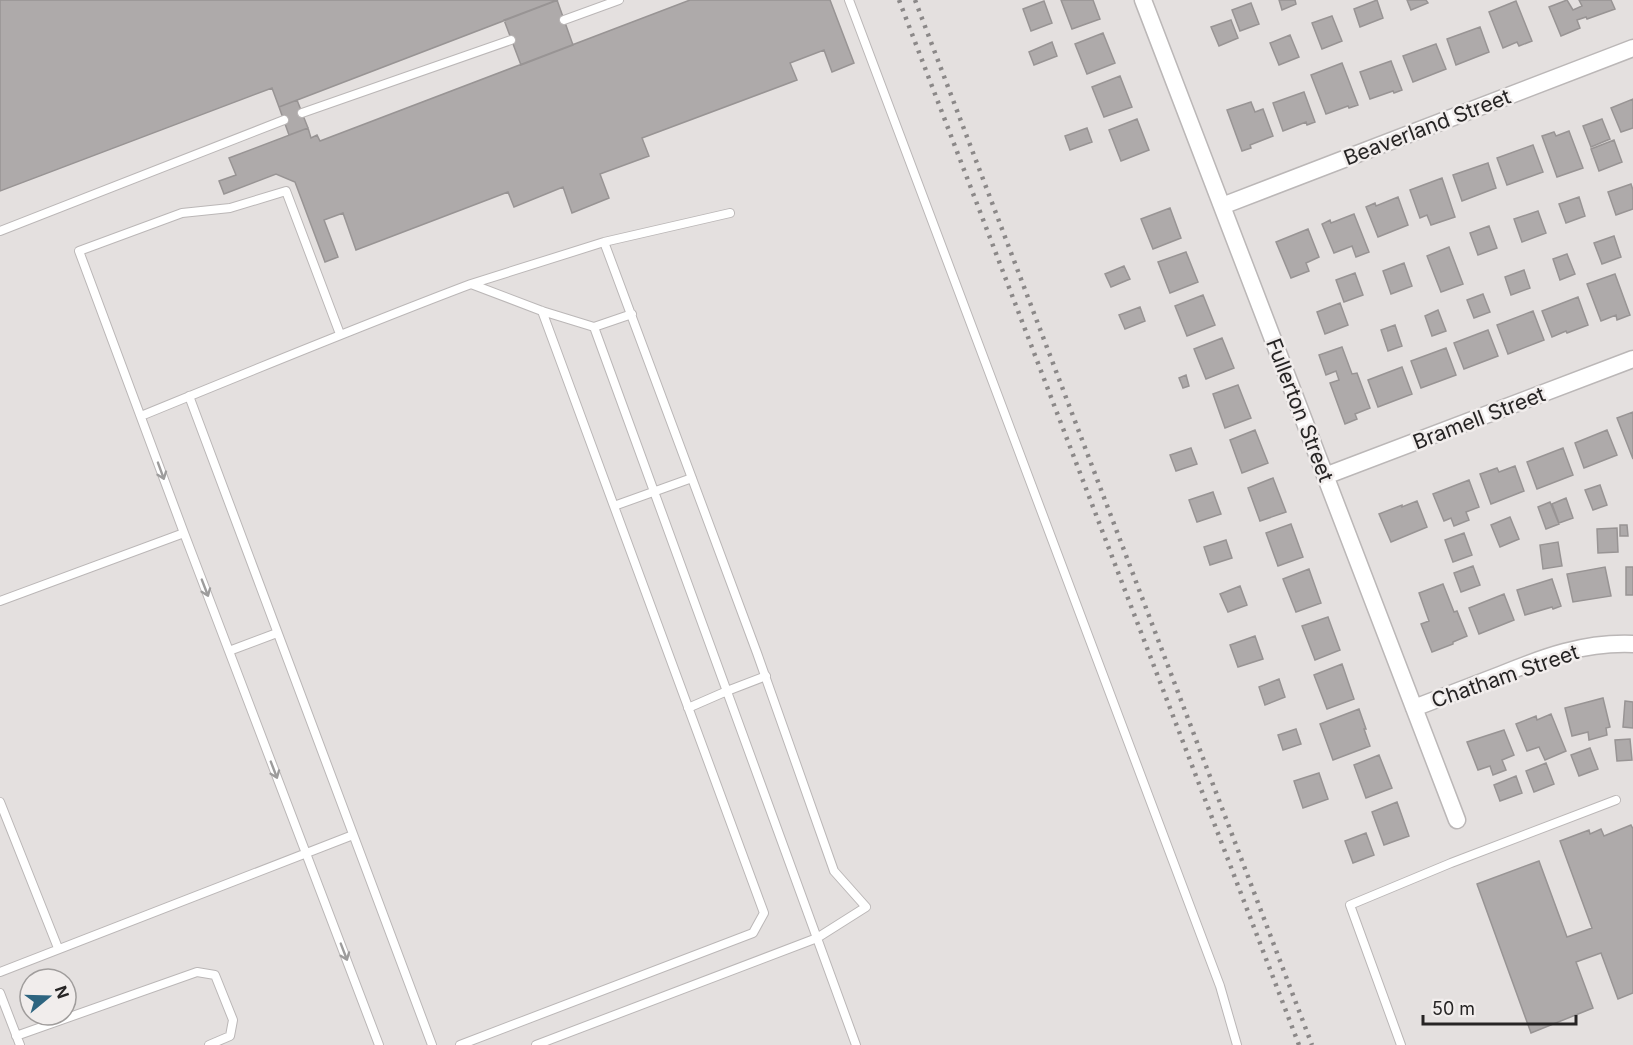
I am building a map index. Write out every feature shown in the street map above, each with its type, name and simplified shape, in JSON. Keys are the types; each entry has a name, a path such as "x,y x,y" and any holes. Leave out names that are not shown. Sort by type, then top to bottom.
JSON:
{"street":[{"name":"Fullerton Street","path":"1143,0 1457,820"},
{"name":"Beaverland Street","path":"1222,206 1633,48"},
{"name":"Bramell Street","path":"1325,476 1633,359"},
{"name":"Chatham Street","path":"1414,708 1547,656 1577,648 1607,644 1633,644"}],"lane":[{"path":"564,20 619,0"},
{"path":"849,0 1220,986 1237,1045"},
{"path":"302,113 511,40"},
{"path":"0,231 284,120"},
{"path":"340,334 286,191 230,208 182,213 79,252 380,1045"},
{"path":"141,416 340,334 471,284 604,242 730,213"},
{"path":"536,1045 817,938 866,907 834,871 766,676 604,242"},
{"path":"471,284 542,311 594,327 632,314"},
{"path":"460,1045 753,933 764,913 542,311"},
{"path":"594,327 856,1045"},
{"path":"189,396 432,1045"},
{"path":"614,506 692,478"},
{"path":"0,601 184,533"},
{"path":"229,651 277,633"},
{"path":"688,708 766,676"},
{"path":"1401,1045 1350,905 1451,863 1616,800"},
{"path":"0,802 58,948"},
{"path":"0,972 353,835"},
{"path":"16,1036 196,972 215,975 233,1020 230,1036 209,1045"},
{"path":"0,993 20,1045"}],"building":[{"path":"0,0 558,0 279,107 272,88 0,191"},
{"path":"557,0 573,45 521,65 504,20"},
{"path":"690,0 830,0 854,63 832,72 824,50 790,63 797,80 642,138 649,156 600,174 609,198 572,213 563,187 514,207 508,192 356,250 343,213 324,220 338,257 325,262 295,182 276,174 224,194 219,181 236,175 229,158 308,128 311,138 317,135 320,141"},
{"path":"1061,0 1093,0 1100,19 1072,29"},
{"path":"1279,0 1295,0 1296,4 1282,10"},
{"path":"1377,0 1383,18 1360,27 1354,9"},
{"path":"1407,0 1426,0 1428,3 1411,10"},
{"path":"1567,0 1573,10 1582,6 1579,0 1611,0 1615,9 1587,19 1586,17 1577,20 1580,28 1561,36 1549,7"},
{"path":"1044,1 1052,23 1031,31 1023,9"},
{"path":"1516,1 1532,41 1519,46 1517,42 1503,48 1489,12"},
{"path":"1251,3 1259,24 1240,31 1232,10"},
{"path":"1332,16 1342,41 1322,49 1312,23"},
{"path":"1231,20 1238,38 1219,46 1211,27"},
{"path":"1480,27 1489,52 1456,65 1447,39"},
{"path":"1103,33 1115,63 1087,74 1075,44"},
{"path":"1290,35 1299,57 1279,65 1270,43"},
{"path":"1052,42 1057,56 1034,65 1029,52"},
{"path":"1436,44 1446,69 1413,82 1403,56"},
{"path":"1391,61 1402,90 1370,99 1360,72"},
{"path":"1342,63 1358,105 1326,114 1311,75"},
{"path":"1120,76 1132,107 1104,117 1092,87"},
{"path":"1304,92 1315,122 1307,125 1306,122 1283,131 1273,103"},
{"path":"1633,99 1633,128 1621,132 1611,108"},
{"path":"297,100 308,128 289,135 279,107"},
{"path":"1251,102 1255,112 1263,109 1273,136 1250,145 1251,148 1242,151 1227,110"},
{"path":"1137,119 1149,150 1121,161 1109,130"},
{"path":"1602,119 1610,139 1591,147 1583,126"},
{"path":"1087,128 1092,142 1070,150 1065,136"},
{"path":"1569,131 1583,168 1557,177 1542,136 1554,132 1556,136"},
{"path":"1614,140 1622,162 1599,171 1591,149"},
{"path":"1533,145 1543,172 1507,185 1497,158"},
{"path":"1488,163 1496,188 1462,201 1453,175"},
{"path":"1442,178 1455,217 1431,225 1427,215 1420,218 1410,190"},
{"path":"1631,184 1633,209 1616,215 1608,192"},
{"path":"1398,197 1408,225 1378,237 1366,207 1375,203 1376,206"},
{"path":"1579,197 1585,216 1566,223 1559,204"},
{"path":"1170,208 1181,238 1153,249 1141,219"},
{"path":"1538,211 1546,233 1522,242 1514,219"},
{"path":"1354,214 1369,252 1356,257 1352,246 1334,253 1322,224"},
{"path":"1489,226 1497,248 1478,255 1470,233"},
{"path":"1308,229 1319,257 1306,263 1309,271 1291,278 1276,242"},
{"path":"1614,236 1621,257 1602,264 1594,243"},
{"path":"1449,247 1463,284 1441,292 1427,256"},
{"path":"1186,252 1198,282 1170,293 1158,262"},
{"path":"1567,254 1575,274 1560,280 1553,259"},
{"path":"1404,263 1412,286 1391,294 1383,271"},
{"path":"1124,266 1130,279 1111,287 1105,274"},
{"path":"1524,270 1530,288 1511,295 1505,277"},
{"path":"1355,273 1363,295 1344,302 1336,280"},
{"path":"1615,274 1630,315 1617,320 1616,315 1601,321 1587,284"},
{"path":"1483,294 1490,312 1474,318 1467,300"},
{"path":"1203,295 1215,325 1187,336 1175,306"},
{"path":"1578,297 1588,325 1552,337 1542,311"},
{"path":"1340,303 1348,325 1325,334 1317,312"},
{"path":"1140,307 1145,321 1125,329 1119,315"},
{"path":"1438,310 1446,331 1432,336 1425,316"},
{"path":"1533,311 1544,340 1508,354 1497,325"},
{"path":"1395,325 1402,346 1388,351 1381,330"},
{"path":"1488,330 1498,356 1464,369 1454,343"},
{"path":"1222,338 1234,368 1206,379 1194,349"},
{"path":"1342,347 1352,374 1357,373 1370,408 1355,414 1357,419 1345,424 1330,383 1339,380 1336,371 1326,375 1319,355"},
{"path":"1446,348 1456,375 1421,388 1411,361"},
{"path":"1402,367 1412,394 1378,407 1368,380"},
{"path":"1186,375 1189,386 1183,388 1179,378"},
{"path":"1238,385 1251,418 1225,428 1213,394"},
{"path":"1633,412 1633,459 1617,418"},
{"path":"1255,430 1268,463 1242,473 1230,440"},
{"path":"1607,430 1617,455 1584,468 1575,443"},
{"path":"1191,448 1197,464 1176,471 1170,455"},
{"path":"1563,448 1573,475 1537,489 1527,462"},
{"path":"1515,466 1524,491 1491,504 1480,474 1497,468 1499,472"},
{"path":"1273,478 1286,512 1260,521 1248,488"},
{"path":"1469,480 1479,507 1466,512 1469,520 1454,526 1451,518 1444,521 1433,494"},
{"path":"1600,485 1607,505 1593,510 1585,490"},
{"path":"1213,492 1221,514 1197,522 1189,500"},
{"path":"1566,498 1573,518 1559,523 1552,504"},
{"path":"1417,501 1427,527 1391,542 1379,514"},
{"path":"1550,502 1559,524 1546,529 1538,507"},
{"path":"1510,517 1519,539 1500,547 1491,525"},
{"path":"1291,524 1303,557 1278,566 1266,533"},
{"path":"1620,525 1627,525 1628,536 1620,536"},
{"path":"1617,528 1618,552 1598,553 1597,529"},
{"path":"1464,533 1472,555 1453,562 1445,540"},
{"path":"1226,540 1232,558 1210,565 1204,547"},
{"path":"1558,542 1562,566 1543,569 1540,545"},
{"path":"1473,566 1480,585 1461,592 1454,573"},
{"path":"1605,567 1611,596 1573,602 1567,574"},
{"path":"1626,567 1633,567 1633,595 1626,595"},
{"path":"1309,569 1321,603 1296,612 1283,579"},
{"path":"1552,579 1561,606 1525,615 1517,590"},
{"path":"1443,584 1467,636 1432,652 1421,624 1429,621 1419,593"},
{"path":"1240,586 1247,605 1228,612 1220,594"},
{"path":"1504,594 1514,620 1479,634 1469,608"},
{"path":"1328,617 1340,650 1315,660 1302,626"},
{"path":"1255,636 1263,659 1238,667 1230,645"},
{"path":"1342,664 1354,699 1327,709 1314,675"},
{"path":"1279,679 1285,697 1265,705 1259,687"},
{"path":"1603,698 1610,727 1606,728 1607,735 1589,740 1588,732 1572,736 1565,708"},
{"path":"1625,701 1633,702 1633,728 1623,727"},
{"path":"1359,709 1370,746 1333,760 1320,724"},
{"path":"1551,714 1566,751 1545,760 1539,747 1527,751 1516,724 1536,716 1537,720"},
{"path":"1296,729 1301,744 1283,750 1278,735"},
{"path":"1504,730 1514,755 1502,760 1506,770 1493,775 1490,766 1478,770 1467,742"},
{"path":"1630,739 1632,760 1617,761 1615,740"},
{"path":"1590,748 1598,769 1579,776 1571,755"},
{"path":"1379,755 1392,788 1366,798 1354,765"},
{"path":"1546,763 1554,784 1534,792 1526,771"},
{"path":"1319,773 1328,799 1303,808 1294,781"},
{"path":"1516,776 1522,793 1500,801 1494,785"},
{"path":"1397,802 1409,836 1384,845 1372,812"},
{"path":"1631,825 1633,829 1633,993 1618,999 1601,953 1576,962 1593,1008 1531,1033 1477,884 1539,861 1567,937 1592,928 1560,841 1589,830 1590,834 1601,829 1604,836"},
{"path":"1366,833 1374,855 1353,863 1345,841"}],"railway":[{"path":"899,0 1299,1045"},
{"path":"915,0 1312,1045"}]}
